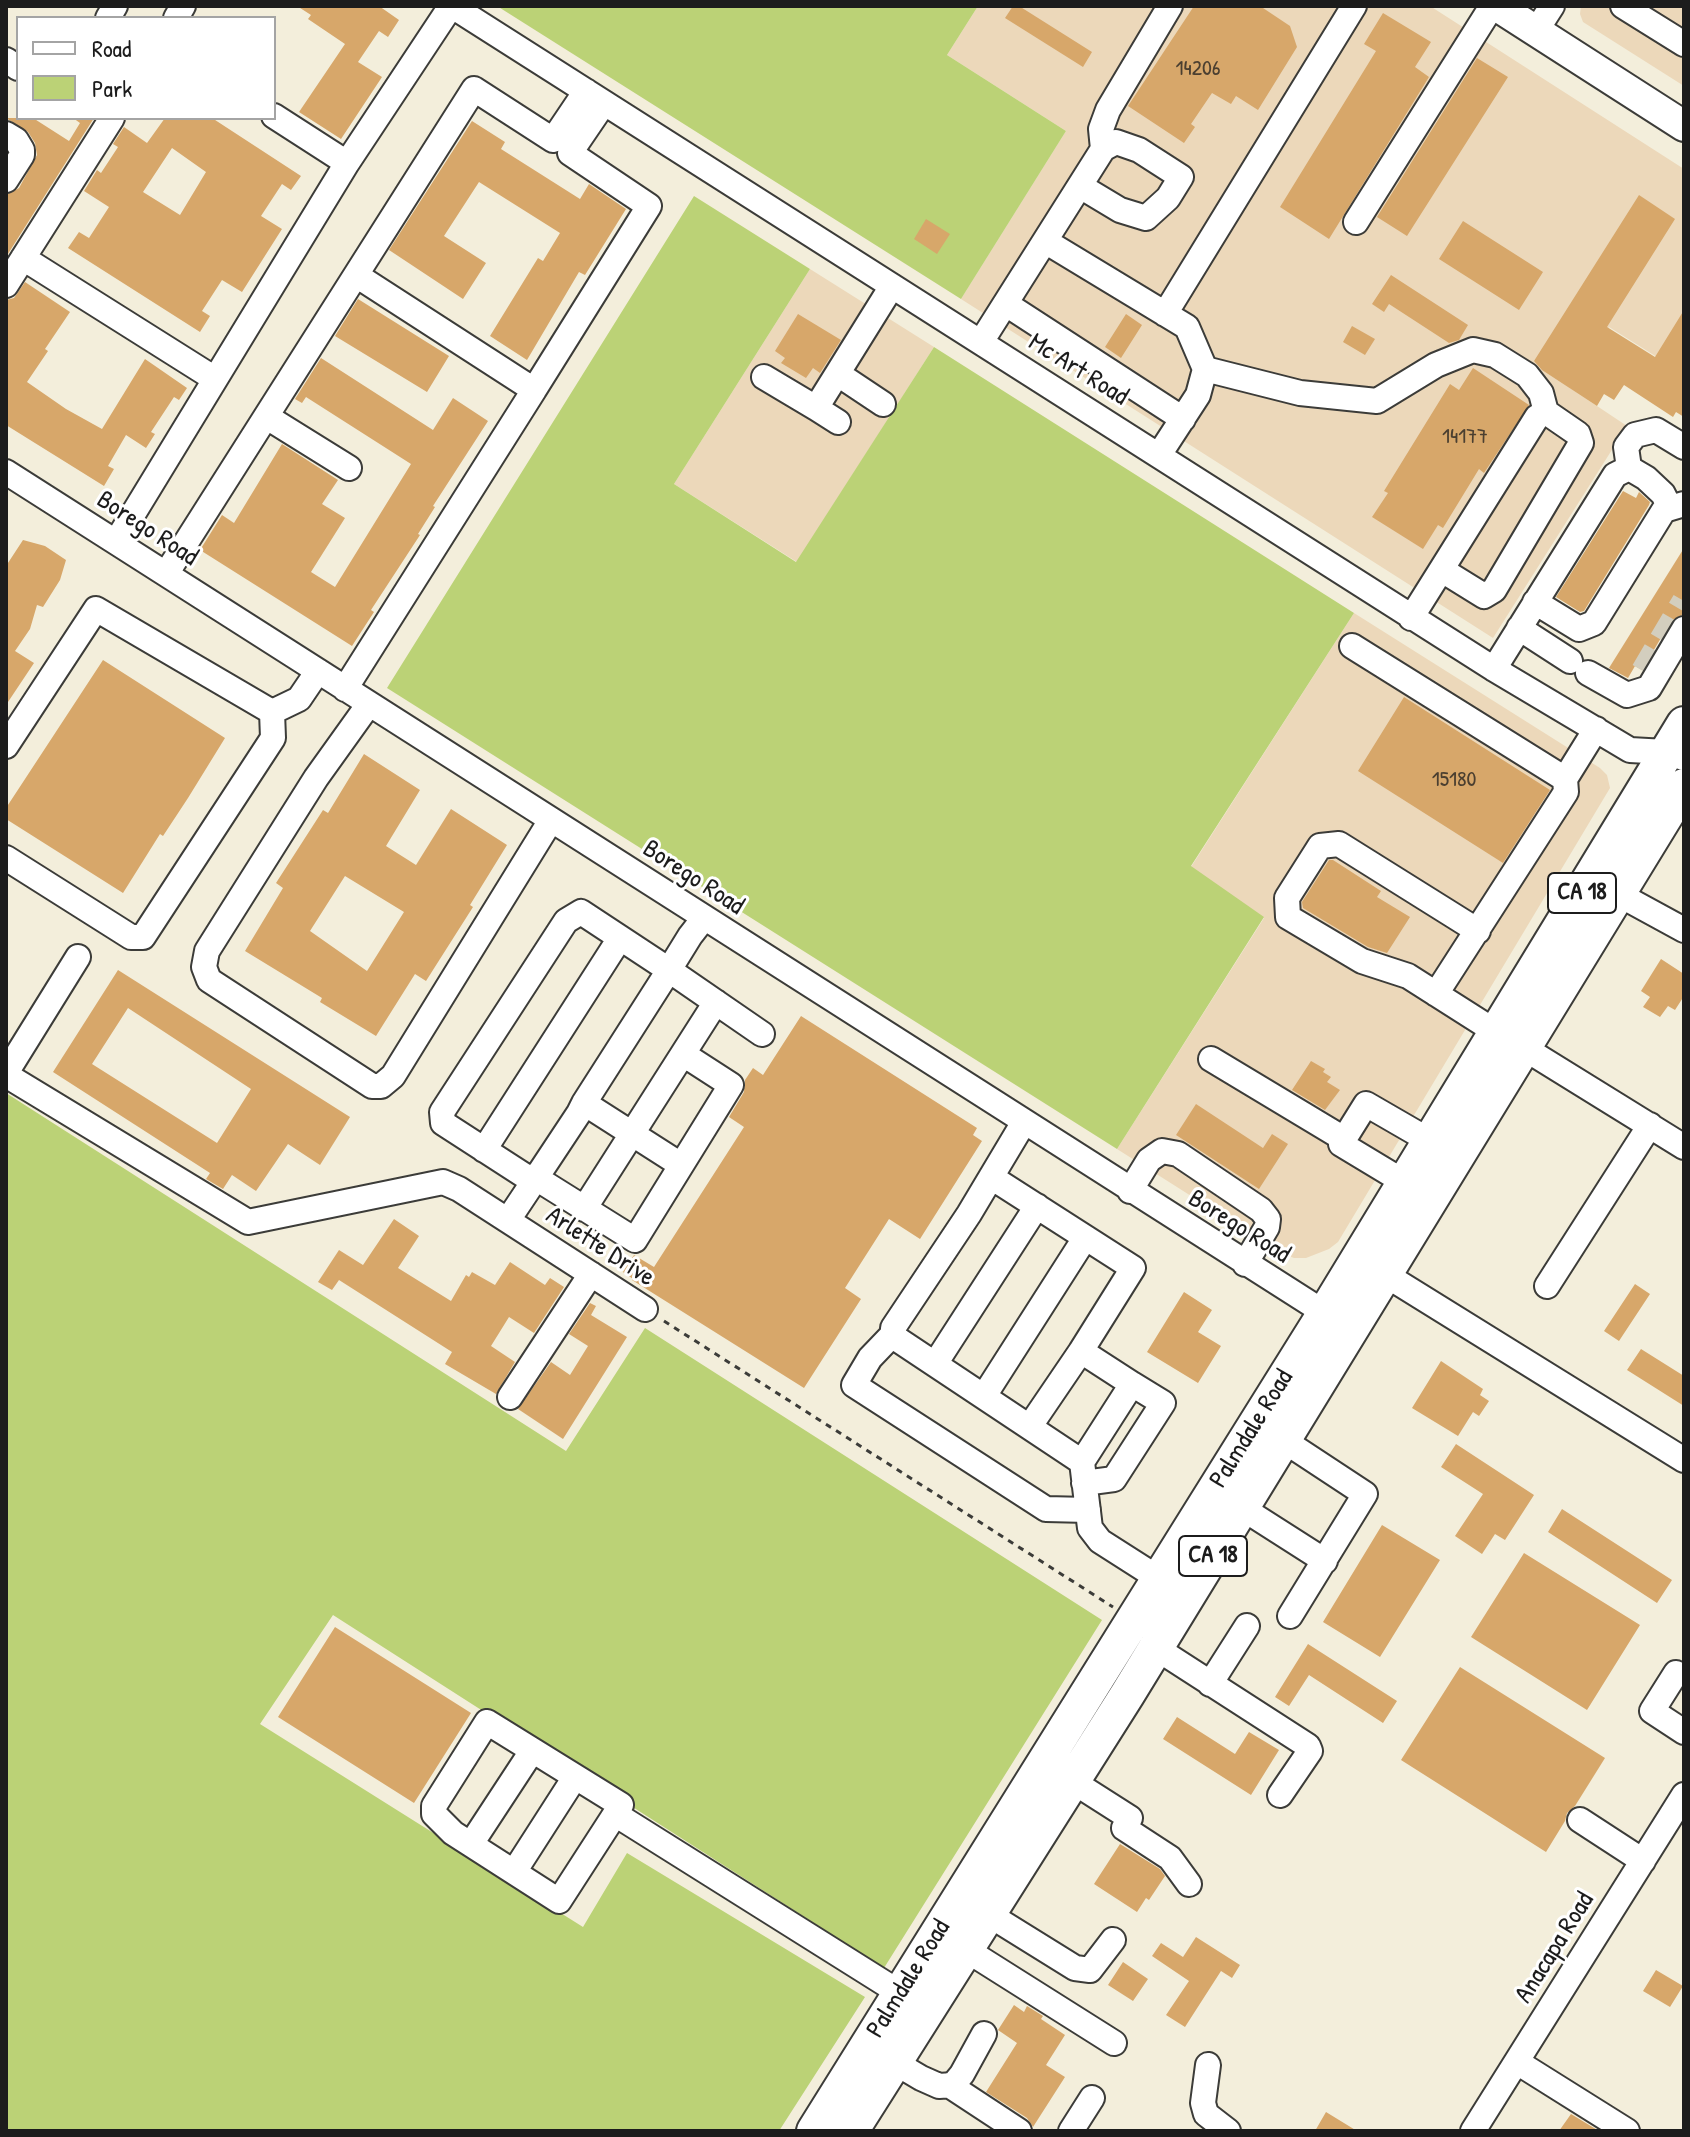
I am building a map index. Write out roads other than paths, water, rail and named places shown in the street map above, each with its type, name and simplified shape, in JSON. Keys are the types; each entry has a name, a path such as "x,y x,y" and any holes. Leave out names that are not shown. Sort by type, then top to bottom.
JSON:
{"highway":[{"name":"Palmdale Road","path":"814,2131 1158,1578 1338,1321 1510,1040 1675,755 1684,724"},
{"name":"Palmdale Road","path":"1372,1266 1404,1182 1430,1141 1510,1040 1618,894 1684,786"},
{"name":"Palmdale Road","path":"851,2131 1156,1648 1283,1440 1338,1321"}],"main road":[{"path":"1494,6 1544,18 1684,126"}],"street":[{"name":"Mc Art Road","path":"452,6 1494,669 1630,750 1675,755"},
{"path":"116,542 347,163 452,6"},
{"path":"1103,149 1101,129 1108,110 1170,6"},
{"path":"1165,314 1354,6"},
{"path":"1356,222 1494,6"},
{"path":"1623,6 1684,44"},
{"path":"166,574 474,89 553,140 595,97"},
{"path":"345,689 649,206 570,153 595,97"},
{"path":"276,117 347,163"},
{"path":"6,285 111,120"},
{"path":"6,134 16,140 22,150 6,180"},
{"path":"981,342 1103,149 1116,142 1139,150 1181,177 1168,198 1146,218 1120,210 1080,186"},
{"path":"1045,241 1187,327 1205,369 1198,395 1159,455"},
{"path":"23,258 215,379"},
{"path":"356,275 534,390"},
{"path":"816,408 892,286"},
{"path":"1006,304 1183,419"},
{"path":"1205,369 1300,393 1377,401 1436,365 1473,350 1495,355 1527,375 1541,393 1546,412 1578,434 1581,443 1494,590 1484,596 1442,570"},
{"path":"838,374 883,404"},
{"path":"764,377 838,422"},
{"path":"1411,618 1537,417 1546,412"},
{"path":"267,417 349,468"},
{"path":"1629,468 1626,447 1635,435 1656,430 1684,447"},
{"path":"1629,468 1646,478 1677,506"},
{"path":"1494,669 1615,475 1629,468"},
{"name":"Borego Road","path":"6,472 1338,1321"},
{"path":"1535,602 1579,629 1594,623 1664,510 1677,506"},
{"path":"6,746 96,609 272,712"},
{"path":"1519,628 1627,695 1649,688 1684,629"},
{"path":"1352,646 1565,779"},
{"path":"272,712 299,699 318,671"},
{"path":"1586,672 1632,688 1643,671"},
{"path":"369,704 316,778 207,951 204,967 209,980 372,1086 381,1086 393,1076 551,820"},
{"path":"6,858 131,937 143,937 273,738 272,712"},
{"path":"1436,994 1566,792 1565,779 1596,729"},
{"path":"1478,931 1339,844 1320,846 1287,898 1288,917 1362,961 1408,976 1684,1147"},
{"path":"1618,894 1684,930"},
{"path":"683,1054 731,1085 635,1240 536,1178 525,1176 443,1123 442,1112 566,921 581,912 762,1034"},
{"path":"508,1220 704,918"},
{"path":"484,1150 620,938"},
{"path":"6,1074 78,957"},
{"path":"584,1209 716,1002"},
{"path":"1211,1059 1404,1182"},
{"name":"Arlette Drive","path":"6,1074 248,1222 443,1182 508,1220 645,1309"},
{"path":"584,1103 681,1165"},
{"path":"1343,1142 1366,1104 1430,1141"},
{"path":"1024,1122 893,1328 894,1337 1030,1426 1083,1473 1114,1479 1163,1403 1081,1351"},
{"path":"1547,1286 1650,1125"},
{"path":"1130,1191 1149,1160 1162,1151 1178,1154 1261,1210 1268,1219 1267,1227 1245,1264"},
{"path":"991,1177 1133,1268 1030,1426"},
{"path":"935,1364 1037,1206"},
{"path":"984,1396 1085,1238"},
{"path":"1372,1266 1684,1460"},
{"path":"510,1397 591,1274"},
{"path":"894,1333 870,1358 854,1385 1046,1509 1088,1510"},
{"path":"1132,1384 1083,1473 1090,1528 1100,1541 1158,1578"},
{"path":"1283,1440 1365,1494 1290,1616"},
{"path":"1242,1508 1325,1561"},
{"path":"1210,1684 1247,1626"},
{"path":"1156,1648 1310,1748 1280,1795"},
{"path":"1676,1673 1652,1711 1684,1732"},
{"path":"487,1722 575,1777 621,1805 559,1901 471,1844 434,1814 434,1806 487,1722"},
{"path":"471,1844 532,1751"},
{"path":"514,1872 575,1777"},
{"path":"1072,1781 1130,1818 1124,1828 1170,1858 1189,1884"},
{"name":"Anacapa Road","path":"1473,2131 1684,1795"},
{"path":"615,1814 900,1993"},
{"path":"1580,1820 1643,1861"},
{"path":"988,1914 1075,1968 1090,1970 1113,1940"},
{"path":"965,1949 1114,2043"},
{"path":"894,2062 939,2086 953,2085 984,2034"},
{"path":"1517,2062 1627,2131"},
{"path":"1208,2065 1203,2103 1206,2114 1228,2131"},
{"path":"949,2085 1019,2131"},
{"path":"1071,2131 1092,2098"}],"tunnel":[{"path":"1643,671 1684,601"}]}
